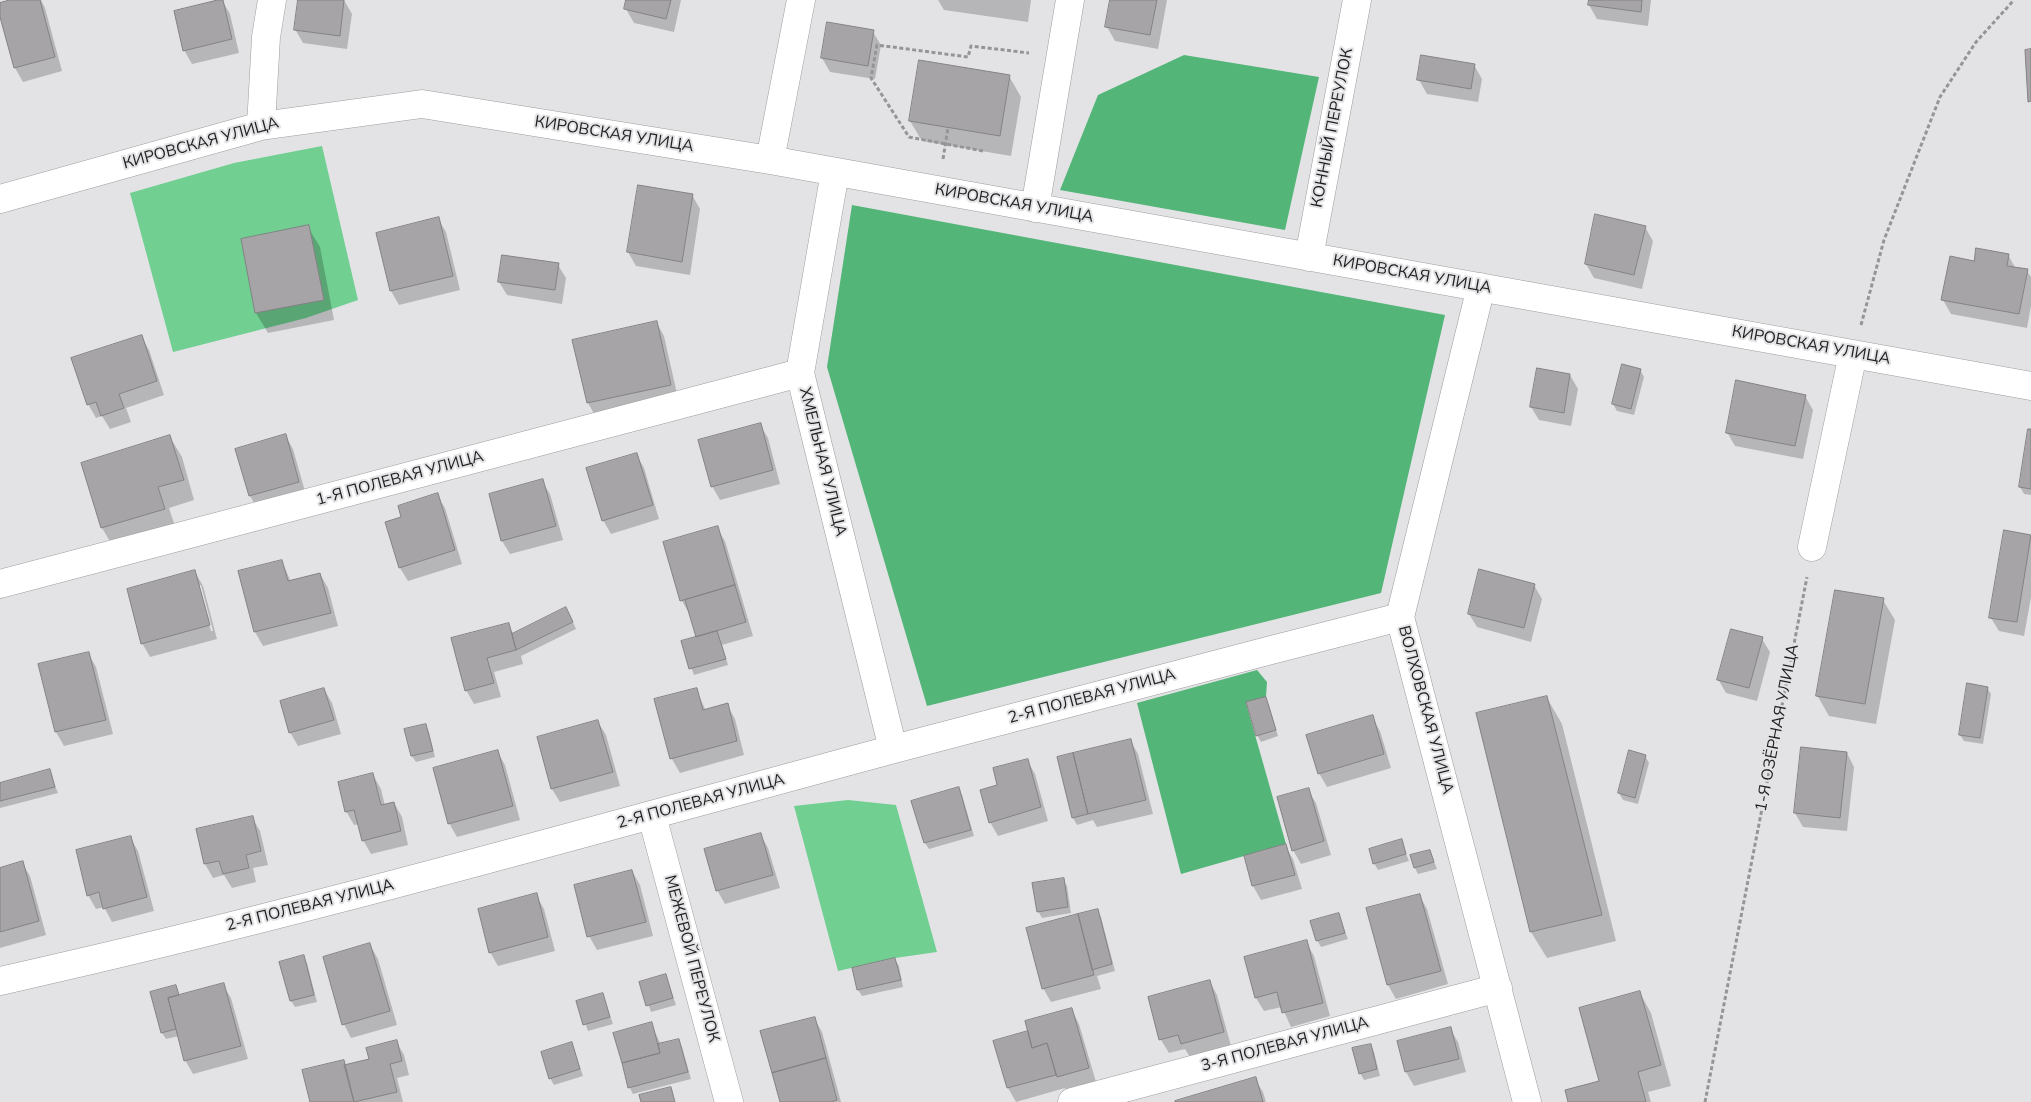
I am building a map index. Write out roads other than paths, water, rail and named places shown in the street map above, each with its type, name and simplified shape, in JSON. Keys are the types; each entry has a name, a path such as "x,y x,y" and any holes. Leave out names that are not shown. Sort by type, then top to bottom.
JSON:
{"street":[{"path":"261,126 266,37 272,0"},
{"path":"770,160 800,0"},
{"path":"1035,208 1070,0"},
{"name":"КОННЫЙ ПЕРЕУЛОК","path":"1309,256 1357,0"},
{"name":"КИРОВСКАЯ УЛИЦА","path":"0,199 261,126 422,104 770,160 2031,386"},
{"name":"ХМЕЛЬНАЯ УЛИЦА","path":"835,172 800,373 893,749"},
{"name":"ВОЛХОВСКАЯ УЛИЦА","path":"1481,287 1400,617 1527,1102"},
{"path":"1812,547 1853,354"},
{"name":"1-Я ПОЛЕВАЯ УЛИЦА","path":"0,584 800,373"},
{"name":"2-Я ПОЛЕВАЯ УЛИЦА","path":"0,981 153,946 652,816 893,749 1400,617"},
{"name":"МЕЖЕВОЙ ПЕРЕУЛОК","path":"652,816 728,1102"},
{"name":"3-Я ПОЛЕВАЯ УЛИЦА","path":"1072,1102 1498,988"}]}
